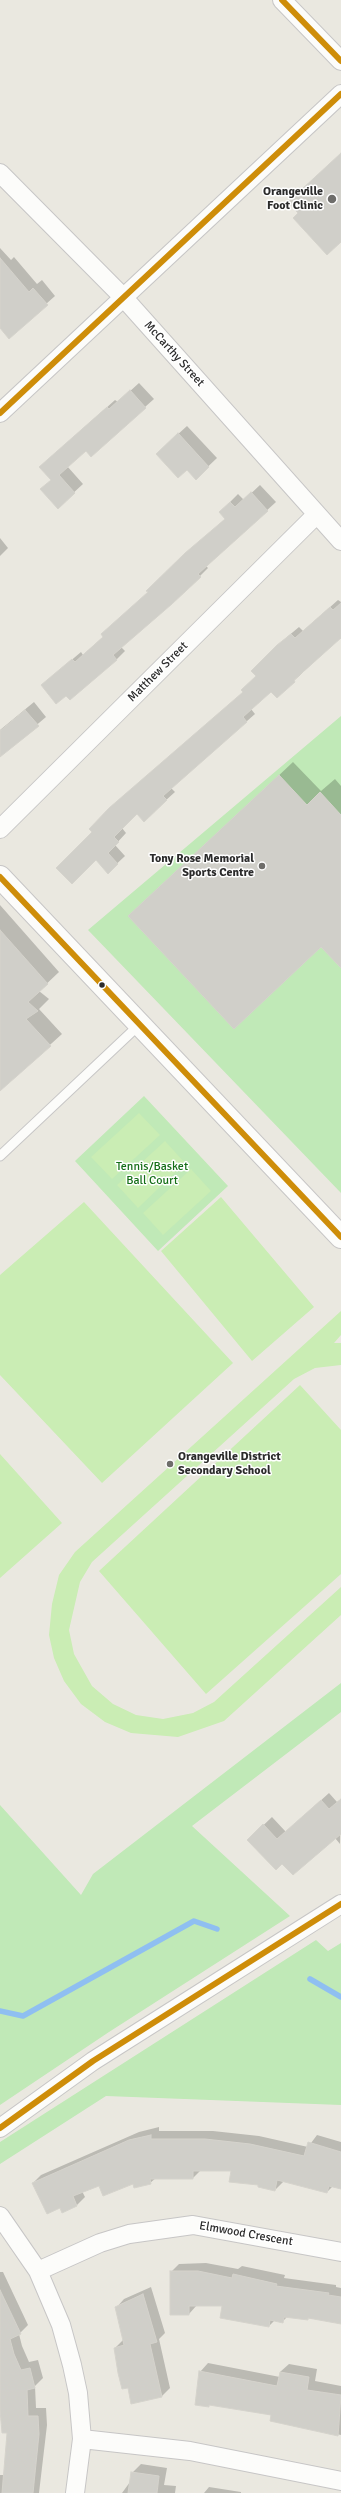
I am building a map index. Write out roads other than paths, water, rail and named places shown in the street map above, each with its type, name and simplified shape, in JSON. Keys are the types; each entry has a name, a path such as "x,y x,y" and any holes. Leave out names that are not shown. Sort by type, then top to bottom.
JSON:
{"street":[{"path":"282,0 341,62"},
{"path":"0,413 341,94"},
{"name":"McCarthy Street","path":"0,173 123,297 341,542"},
{"name":"Matthew Street","path":"0,829 316,514"},
{"path":"0,877 341,1237"},
{"path":"0,2128 93,2060 341,1904"},
{"path":"0,2216 38,2271 61,2325 72,2365 78,2393 82,2439 75,2493"},
{"name":"Elmwood Crescent","path":"38,2271 107,2241 159,2229 192,2225 341,2252"},
{"path":"82,2439 190,2451 341,2481"}],"lane":[{"path":"0,1156 139,1025"}],"waterway":[{"path":"0,2011 23,2016 194,1921 217,1929"},
{"path":"310,1979 341,1997"}],"place":[{"name":"Orangeville Foot Clinic","path":"332,199"},
{"name":"Tony Rose Memorial Sports Centre","path":"262,866"},
{"name":"Orangeville District Secondary School","path":"170,1464"}],"park label":[{"name":"Tennis/Basket Ball Court","path":"152,1174"}]}
